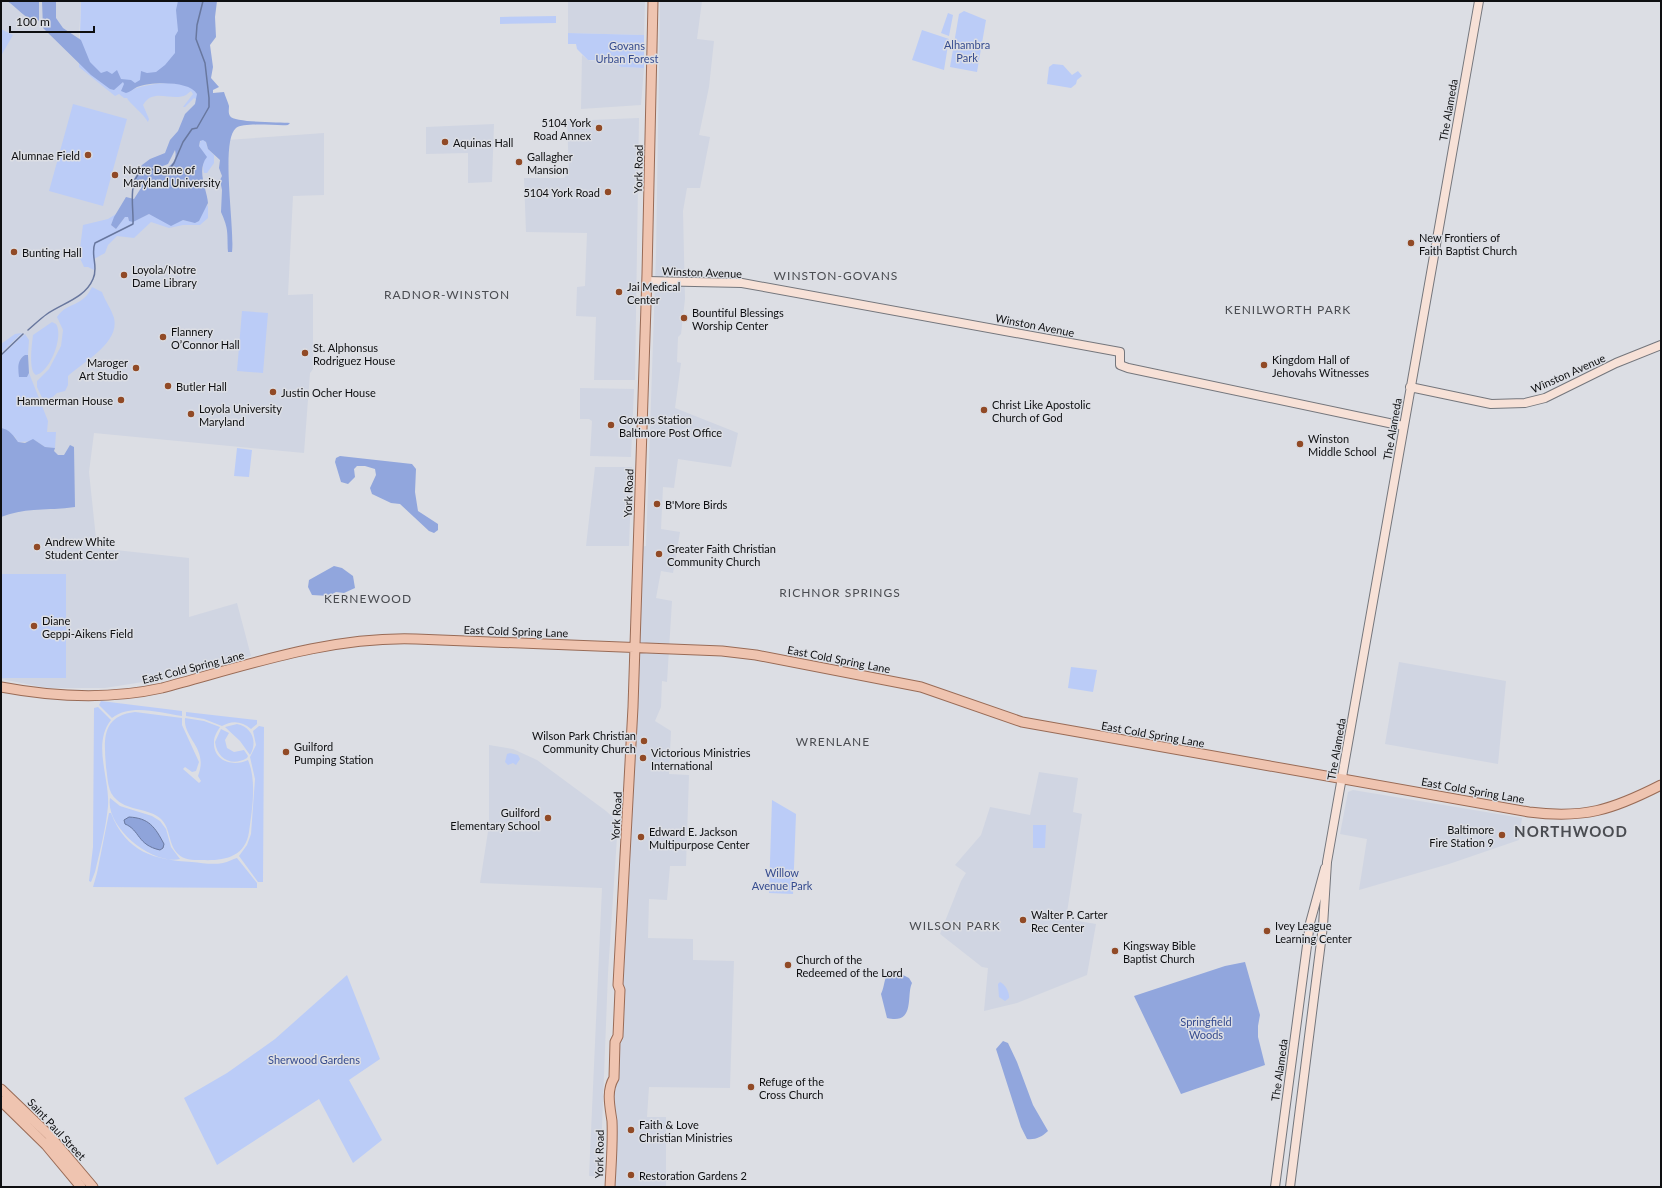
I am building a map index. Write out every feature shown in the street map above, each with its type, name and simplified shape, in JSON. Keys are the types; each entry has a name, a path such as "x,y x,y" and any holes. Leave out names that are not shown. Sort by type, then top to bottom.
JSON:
{"main road":[{"name":"York Road","path":"610,1187 612,1121 615,1109 617,1084 614,1078 616,1042 618,1036 620,990 618,985 628,822 635,647 647,281 653,1"},
{"name":"The Alameda","path":"1290,1187 1323,926 1327,862 1479,1"},
{"name":"Winston Avenue","path":"647,281 742,283 1120,352 1120,365 1128,368 1403,426"},
{"name":"Winston Avenue","path":"1410,387 1491,404 1525,403 1544,398 1616,363 1661,345"},
{"name":"East Cold Spring Lane","path":"1,687 41,694 101,696 131,693 162,688 320,647 373,639 722,651 756,655 921,687 1022,722 1529,812 1558,816 1585,814 1610,809 1661,785"},
{"name":"The Alameda","path":"1275,1187 1310,923 1321,879 1327,862"},
{"name":"Saint Paul Street","path":"1,1090 49,1135 93,1187"},
{"name":"Saint Paul Street","path":"1,1101 46,1145 81,1187"}],"shaded area":[{"name":"Loyola University Maryland","path":"1,1 81,1 79,37 121,93 141,84 210,85 227,140 324,133 324,195 293,196 288,295 313,294 313,369 310,373 304,453 94,433 89,472 97,548 189,558 189,617 237,603 251,656 149,681 105,688 47,688 1,679"},
{"path":"568,1 645,1 644,35 568,33"},
{"path":"660,1 702,1 697,39 714,41 709,87 699,135 710,137 700,188 687,188 683,211 685,299 681,334 678,337 677,362 681,363 675,408 738,433 731,467 678,459 674,488 663,487 661,529 680,532 673,573 661,571 656,598 672,601 667,682 662,681 661,707 655,721 671,731 669,774 689,775 686,866 670,866 667,900 649,899 648,938 693,939 693,960 734,961 730,1088 649,1087 647,1117 666,1117 666,1187 610,1187 639,547 646,546 656,255"},
{"path":"582,55 588,60 592,61 612,61 621,67 644,68 641,105 581,109"},
{"path":"639,118 635,380 594,380 596,317 576,316 577,287 585,286 587,233 526,232 524,178 564,178 569,172 567,121"},
{"path":"494,124 492,182 468,183 468,153 426,154 426,127"},
{"path":"580,388 634,389 631,457 590,456 592,421 589,419 580,419"},
{"path":"595,467 632,467 629,546 586,546"},
{"path":"1399,662 1506,681 1498,764 1385,744"},
{"name":"Guilford Elementary School","path":"489,745 513,749 537,760 606,811 618,822 608,973 600,1177 589,1176 602,888 480,883 489,825"},
{"path":"1039,772 1078,778 1073,812 1082,814 1066,919 1096,924 1087,975 1017,1003 984,1011 988,968 982,967 940,934 961,881 966,873 955,865 981,835 990,807 1030,815"},
{"path":"1353,790 1522,818 1519,840 1449,864 1359,890 1367,839 1340,834 1348,792"},
{"path":"129,817 142,819 151,824 164,844 163,848 160,850 147,845 134,830 125,824 124,820"}],"green space":[{"path":"7,1 39,1 39,20 37,22 28,18"},
{"path":"42,1 56,1 56,18 63,28 81,40 90,62 101,73 107,71 112,74 117,70 121,79 131,80 135,83 140,80 141,71 147,73 156,72 165,65 175,53 175,36 178,31 176,10 178,1 217,1 215,17 216,37 210,45 213,67 211,78 219,87 213,90 213,93 224,92 229,106 229,115 233,118 248,121 290,123 288,125 240,126 236,128 231,136 228,167 232,252 228,252 226,227 221,212 222,190 220,180 222,176 219,168 220,160 208,149 206,142 203,140 200,141 199,146 207,157 202,168 202,174 208,203 199,221 195,223 183,220 171,226 149,214 133,222 129,221 128,217 125,217 116,229 111,225 126,197 134,199 141,188 140,186 133,189 130,186 142,165 150,159 165,153 170,140 178,131 185,114 195,104 197,94 193,89 178,84 160,83 143,85 126,93 121,91 124,84 123,82 114,90 110,89 91,75 43,28","holes":["175,150 175,160 165,168 156,169 151,167 160,167 168,164"]},
{"path":"81,1 203,1 210,85 178,81 156,81 136,86 128,92 153,84 174,83 192,88 197,94 197,100 194,98 185,107 183,107 193,94 191,91 181,97 152,97 143,105 149,119 148,122 127,98 124,98 119,94 115,96 79,67"},
{"name":"Alhambra Park","path":"964,11 986,20 977,72 950,67 959,14"},
{"name":"Alhambra Park","path":"948,13 953,15 949,36 941,33"},
{"path":"556,16 556,23 500,24 500,17"},
{"path":"1,29 13,35 1,56"},
{"name":"Alhambra Park","path":"922,30 949,39 944,70 912,60"},
{"name":"Govans Urban Forest","path":"568,33 644,35 644,68 621,67 612,61 588,60 577,49 576,44 568,44"},
{"path":"1053,64 1063,65 1072,75 1078,71 1082,76 1071,88 1047,84 1049,67"},
{"name":"Alumnae Field","path":"73,104 127,119 103,206 49,191"},
{"path":"201,140 205,140 208,149 214,155 214,163 207,173 204,173 203,169 203,153 199,146"},
{"path":"208,205 208,218 200,225 183,225 169,228 151,222 134,238 117,236 108,245 105,253 94,259 94,270 84,267 79,256 83,225 108,219 116,214 111,225 116,229 125,217 128,217 129,221 136,220 149,214 169,222 183,220 192,222"},
{"path":"92,287 102,292 113,314 114,327 111,336 99,351 68,376 68,385 65,391 57,393 45,404 37,387 37,381 49,369 61,346 63,330 57,317 61,312 84,298"},
{"path":"242,311 268,313 263,373 237,371"},
{"path":"52,322 56,324 58,330 57,345 51,361 41,372 36,375 31,363 33,335"},
{"path":"22,333 1,353 1,344 15,334"},
{"path":"25,334 29,340 28,355 25,355 20,359 19,377 27,377 29,373 48,421 47,432 56,432 55,448 45,447 36,441 18,442 15,437 1,428 1,356"},
{"path":"25,355 28,355 29,373 27,377 19,377 19,362"},
{"path":"1,428 9,431 18,442 25,443 33,439 45,447 55,448 54,451 58,455 64,455 70,445 74,447 75,507 28,510 1,517"},
{"path":"237,448 252,450 249,477 234,476"},
{"path":"340,456 412,464 416,469 415,492 418,511 438,524 438,530 434,533 429,531 400,504 391,503 372,494 370,488 376,475 375,469 365,466 357,466 354,469 355,477 348,484 341,482 335,462 336,458"},
{"path":"334,566 342,568 353,576 355,588 344,593 336,592 329,596 312,595 308,587 309,580"},
{"name":"Diane Geppi-Aikens Field","path":"1,574 66,574 66,678 1,678"},
{"path":"1071,667 1097,670 1093,692 1068,688"},
{"path":"101,701 182,711 182,716 155,711 137,710 120,713 112,718 99,705"},
{"path":"98,707 111,720 105,729 102,750 108,806 101,848 91,882 89,881 93,847 94,708"},
{"path":"135,712 182,718 182,725 199,762 196,771 192,772 185,767 183,769 199,783 201,781 198,776 201,766 200,758 185,725 185,718 204,721 220,727 215,736 215,749 217,754 225,761 237,763 248,760 251,768 253,796 247,841 238,853 217,860 194,860 183,857 175,850 166,827 161,819 151,813 122,804 111,793 108,785 106,767 105,739 107,731 110,724 116,718 124,714"},
{"path":"186,712 257,720 257,724 251,729 244,724 237,722 222,726 204,719 186,716"},
{"path":"237,724 246,728 252,736 253,745 250,755 240,741 225,727"},
{"path":"259,726 264,727 263,882 258,882 239,856 247,845 251,834 255,779 250,757 256,745 253,731"},
{"path":"221,729 229,733 225,740 227,748 234,752 244,750 248,756 247,758 236,762 226,760 222,757 216,748 215,742"},
{"path":"510,753 518,755 520,759 516,765 513,763 508,765 505,762 507,754"},
{"path":"110,798 120,806 152,816 160,821 166,829 171,847 180,859 169,859 157,856 144,850 133,842 115,821 110,809"},
{"name":"Willow Avenue Park","path":"772,800 796,814 793,894 769,893"},
{"path":"109,813 111,813 117,826 125,837 133,845 143,851 165,859 208,864 223,863 237,858 257,883 257,888 93,887"},
{"path":"1033,825 1046,825 1045,848 1033,848"},
{"name":"Springfield Woods","path":"1245,962 1260,1015 1258,1037 1265,1065 1181,1094 1134,996 1225,966"},
{"path":"897,972 909,978 912,983 908,1008 902,1017 896,1019 887,1018 881,994 889,973"},
{"name":"Sherwood Gardens","path":"347,975 380,1059 349,1080 382,1140 353,1163 319,1099 217,1165 184,1098 227,1073 275,1039"},
{"path":"1000,982 1009,994 1009,998 1005,1001 999,997 998,984"},
{"path":"1003,1041 1008,1043 1017,1062 1033,1105 1048,1131 1038,1138 1027,1139 1021,1127 996,1049"}],"waterway":[{"path":"28,330 47,314 73,300 85,291 95,274 93,252 95,243 133,224 133,185 140,172 146,168 160,171 171,167 183,142 192,129 197,128 209,107 205,63 196,39 197,25 203,1"},
{"path":"1,355 23,334"}],"place":[{"name":"5104 York Road Annex","path":"599,128"},
{"name":"Aquinas Hall","path":"445,142"},
{"name":"Alumnae Field","path":"88,155"},
{"name":"Gallagher Mansion","path":"519,162"},
{"name":"Notre Dame of Maryland University","path":"115,175"},
{"name":"5104 York Road","path":"608,192"},
{"name":"New Frontiers of Faith Baptist Church","path":"1411,243"},
{"name":"Bunting Hall","path":"14,252"},
{"name":"Loyola/Notre Dame Library","path":"124,275"},
{"name":"Jai Medical Center","path":"619,292"},
{"name":"Bountiful Blessings Worship Center","path":"684,318"},
{"name":"Flannery O’Connor Hall","path":"163,337"},
{"name":"St. Alphonsus Rodriguez House","path":"305,353"},
{"name":"Kingdom Hall of Jehovahs Witnesses","path":"1264,365"},
{"name":"Maroger Art Studio","path":"136,368"},
{"name":"Butler Hall","path":"168,386"},
{"name":"Justin Ocher House","path":"273,392"},
{"name":"Hammerman House","path":"121,400"},
{"name":"Christ Like Apostolic Church of God","path":"984,410"},
{"name":"Loyola University Maryland","path":"191,414"},
{"name":"Govans Station Baltimore Post Office","path":"611,425"},
{"name":"Winston Middle School","path":"1300,444"},
{"name":"B'More Birds","path":"657,504"},
{"name":"Andrew White Student Center","path":"37,547"},
{"name":"Greater Faith Christian Community Church","path":"659,554"},
{"name":"Diane Geppi-Aikens Field","path":"34,626"},
{"name":"Wilson Park Christian Community Church","path":"644,741"},
{"name":"Guilford Pumping Station","path":"286,752"},
{"name":"Victorious Ministries International","path":"643,758"},
{"name":"Guilford Elementary School","path":"548,818"},
{"name":"Baltimore Fire Station 9","path":"1502,835"},
{"name":"Edward E. Jackson Multipurpose Center","path":"641,837"},
{"name":"Walter P. Carter Rec Center","path":"1023,920"},
{"name":"Ivey League Learning Center","path":"1267,931"},
{"name":"Kingsway Bible Baptist Church","path":"1115,951"},
{"name":"Church of the Redeemed of the Lord","path":"788,965"},
{"name":"Refuge of the Cross Church","path":"751,1087"},
{"name":"Faith & Love Christian Ministries","path":"631,1130"},
{"name":"Restoration Gardens 2","path":"631,1175"}],"district":[{"name":"WINSTON-GOVANS","path":"836,275"},
{"name":"RADNOR-WINSTON","path":"447,294"},
{"name":"KENILWORTH PARK","path":"1288,309"},
{"name":"RICHNOR SPRINGS","path":"840,592"},
{"name":"KERNEWOOD","path":"368,598"},
{"name":"WRENLANE","path":"833,741"},
{"name":"NORTHWOOD","path":"1571,831"},
{"name":"WILSON PARK","path":"955,925"}]}
